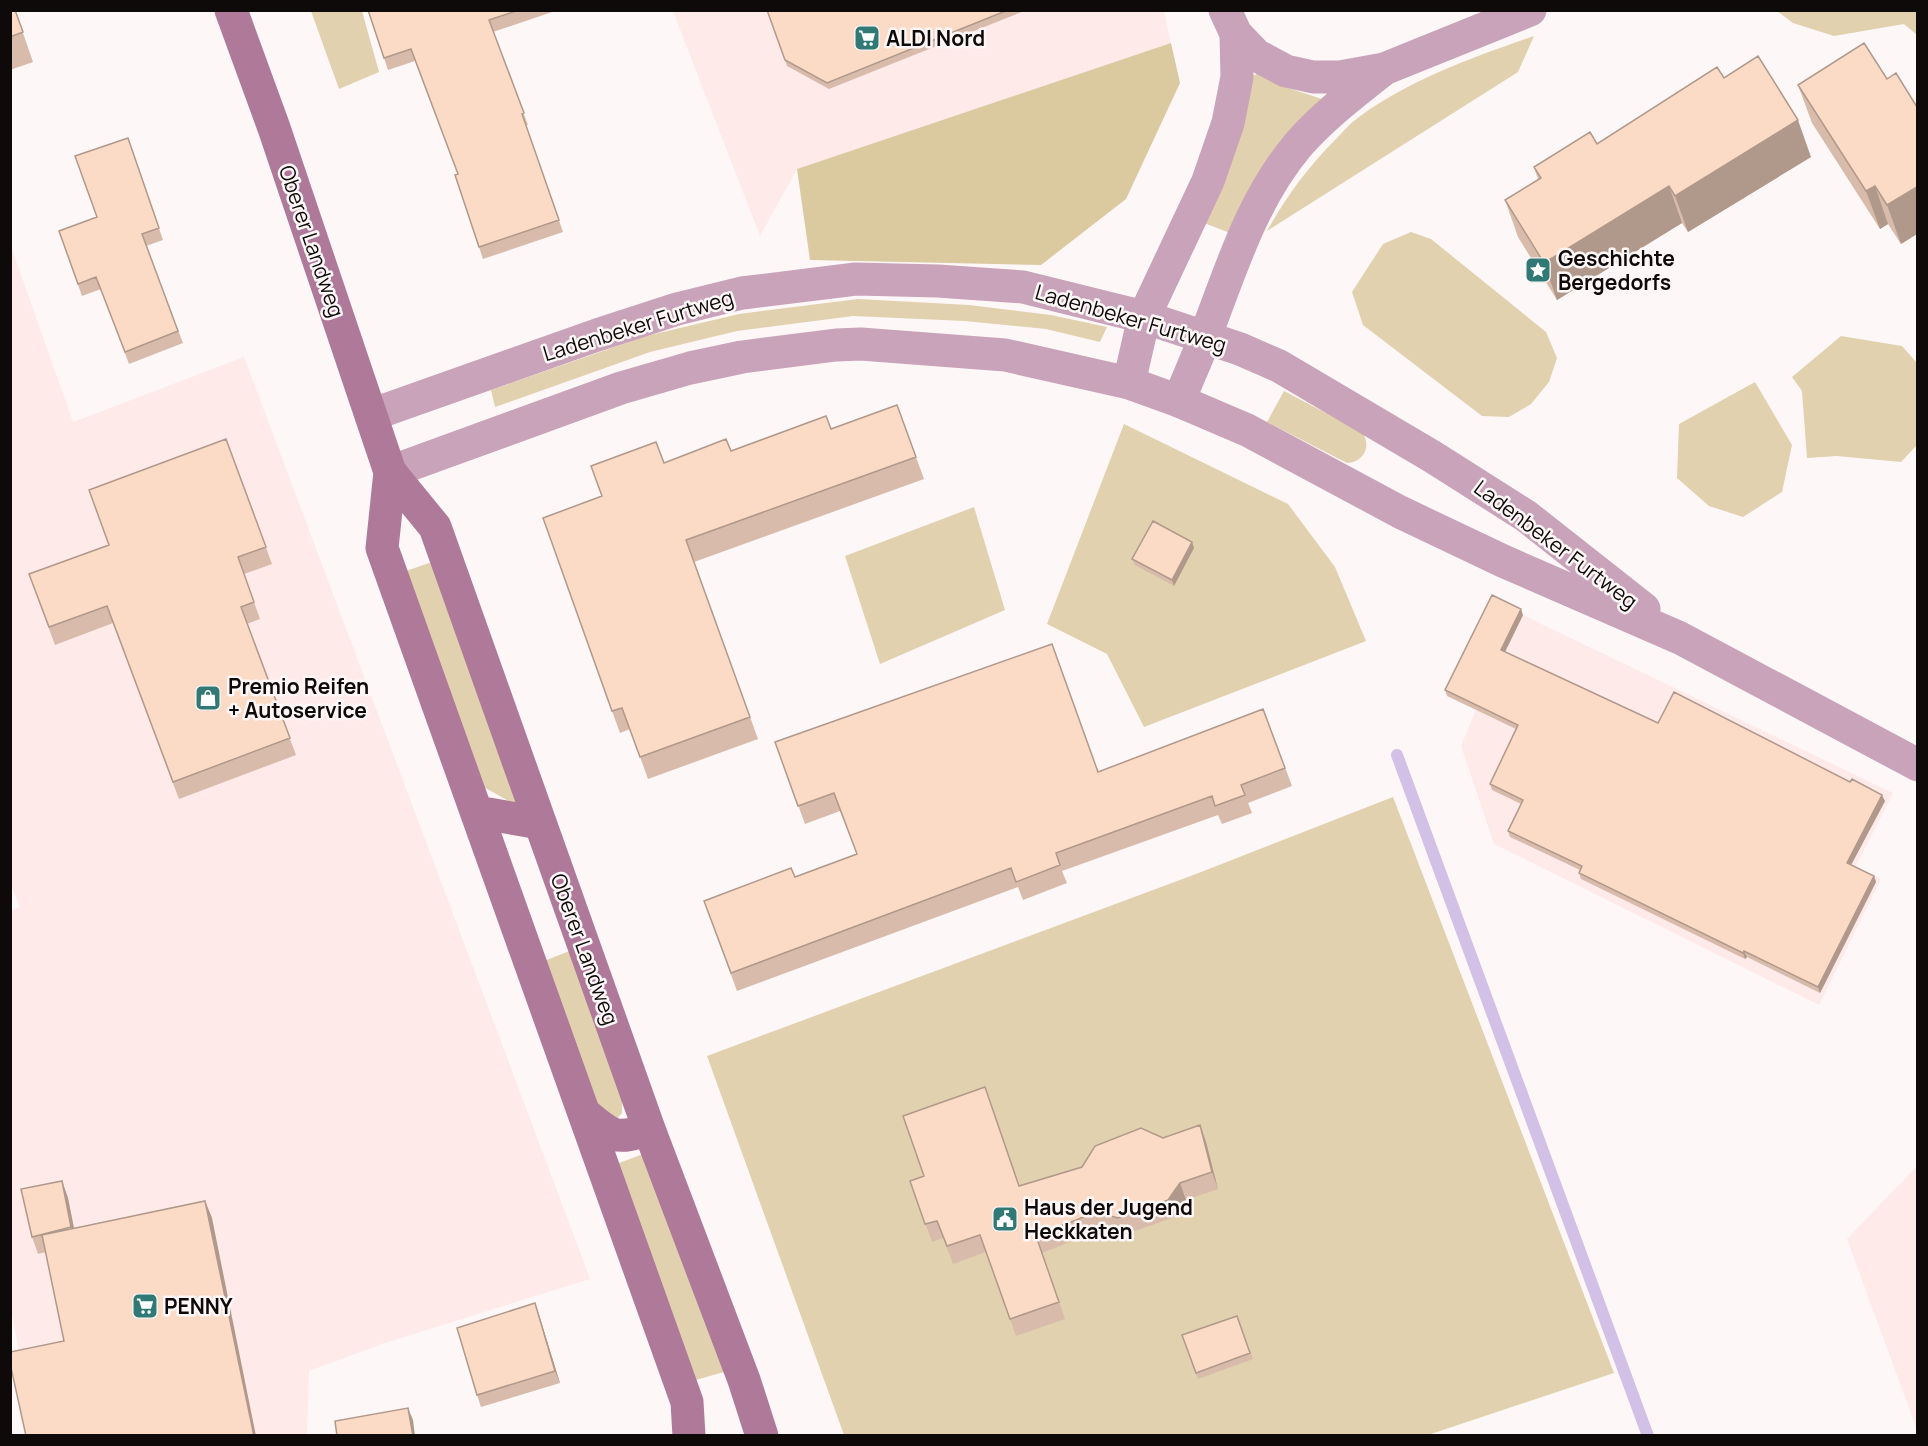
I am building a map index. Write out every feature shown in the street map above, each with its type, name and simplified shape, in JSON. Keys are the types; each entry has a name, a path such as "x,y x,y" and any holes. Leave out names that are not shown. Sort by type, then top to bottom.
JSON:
{"main road":[{"name":"Oberer Landweg","path":"231,10 274,128 390,472 435,527 649,1129 752,1400 762,1436"},
{"name":"Oberer Landweg","path":"390,472 382,548 687,1402 688,1436"},
{"path":"477,812 540,823"},
{"path":"585,1114 607,1132 617,1135 628,1137 649,1129"}],"street":[{"path":"1230,22 1256,55 1286,72 1313,77 1340,77 1384,69 1530,10"},
{"path":"1129,383 1144,317 1208,181 1228,123 1237,77 1230,22"},
{"path":"1179,401 1232,263 1266,190 1298,145 1322,121 1384,69"},
{"name":"Ladenbeker Furtweg","path":"371,415 637,322 677,309 742,293 856,279 938,281 1023,287 1144,317 1240,349 1280,366 1433,456 1526,516 1680,638"},
{"name":"Ladenbeker Furtweg","path":"390,472 621,388 690,368 742,357 825,346 861,344 1005,355 1129,383 1247,430 1400,512 1503,561 1680,638 1917,765"}],"shaded area":[{"path":"311,11 362,11 379,72 339,89"},
{"path":"673,11 1164,11 1171,43 797,169 760,236"},
{"path":"1777,11 1917,11 1917,35 1904,24 1834,36 1793,23"},
{"path":"1534,36 1518,72 1267,231 1307,171 1356,119 1379,103 1421,80"},
{"path":"1171,43 1180,83 1126,199 1041,265 810,260 797,169"},
{"path":"1258,73 1282,86 1322,99 1230,233 1204,223 1253,76"},
{"path":"1411,232 1431,239 1546,332 1557,358 1549,382 1531,404 1509,417 1482,416 1363,325 1352,292 1383,244"},
{"path":"10,244 73,422 244,357 590,1279 385,1343 309,1371 307,1435 35,1435 10,1304 10,911 20,907 10,882"},
{"path":"858,299 969,305 1051,315 1107,327 1100,342 1046,329 965,321 853,316 737,331 650,352 495,407 491,390 646,336 739,314"},
{"path":"1841,336 1902,346 1917,363 1917,445 1901,462 1837,456 1807,458 1802,391 1792,377"},
{"path":"1755,382 1792,445 1782,492 1743,517 1709,506 1677,478 1679,424"},
{"path":"1284,391 1362,432 1366,448 1362,456 1358,460 1347,463 1267,422"},
{"path":"1124,424 1288,504 1335,567 1366,641 1144,727 1107,654 1047,624"},
{"path":"974,507 1005,610 880,664 845,556"},
{"path":"432,562 521,808 480,785 403,572"},
{"path":"1523,615 1893,793 1856,866 1881,879 1819,1005 1494,844 1461,746 1476,710"},
{"path":"1393,797 1614,1373 1428,1435 844,1435 707,1056 1196,874"},
{"path":"572,950 622,1095 622,1113 613,1123 602,1118 544,961"},
{"path":"643,1154 724,1372 692,1381 614,1165"},
{"path":"1917,1166 1917,1430 1847,1239"}],"building":[{"path":"10,10 15,10 23,32 10,37"},
{"path":"368,10 519,10 489,20 524,113 522,114 559,220 479,247 455,175 458,174 411,49 384,58"},
{"name":"ALDI Nord","path":"767,10 1008,10 827,83 785,60"},
{"path":"1864,43 1887,79 1896,73 1917,107 1917,187 1887,205 1875,186 1866,191 1798,85"},
{"path":"1758,56 1798,120 1675,196 1669,186 1544,263 1505,200 1541,178 1534,167 1590,132 1597,144 1717,67 1724,78"},
{"path":"128,138 159,228 142,234 178,331 125,352 96,277 78,284 59,231 97,217 75,156"},
{"path":"897,405 916,457 686,540 750,717 640,757 622,708 612,711 543,518 602,496 591,466 656,442 664,463 726,439 731,451 826,416 831,429"},
{"path":"226,439 266,547 238,557 254,602 241,607 290,738 173,782 107,606 49,627 29,574 109,545 89,490"},
{"path":"1153,521 1192,542 1172,580 1132,559"},
{"path":"1492,595 1521,609 1501,650 1658,723 1674,692 1850,782 1852,779 1882,795 1847,863 1874,876 1818,987 1579,873 1582,866 1508,831 1523,800 1490,784 1518,725 1445,690"},
{"path":"1052,644 1098,772 1263,709 1285,768 1241,785 1245,795 1215,806 1212,796 1056,853 1060,865 1016,882 1011,868 731,973 704,901 791,868 795,877 857,854 834,793 798,806 775,742"},
{"name":"Haus der Jugend Heckkaten","path":"985,1087 1019,1186 1082,1167 1095,1146 1141,1128 1163,1138 1200,1125 1212,1172 1180,1183 1168,1200 1118,1218 1096,1212 1036,1236 1059,1302 1010,1319 980,1235 947,1246 937,1221 925,1224 910,1181 924,1176 903,1116"},
{"path":"62,1181 71,1227 32,1237 21,1189"},
{"name":"PENNY","path":"205,1201 254,1436 26,1436 10,1363 10,1352 64,1341 42,1235"},
{"path":"535,1303 555,1371 477,1395 457,1328"},
{"path":"1237,1316 1250,1353 1196,1373 1182,1335"},
{"path":"408,1408 413,1436 337,1436 335,1421"}],"waterway":[{"path":"1397,755 1648,1436"}],"place":[{"name":"ALDI Nord","path":"867,38"},
{"name":"Geschichte Bergedorfs","path":"1538,270"},
{"name":"Premio Reifen + Autoservice","path":"208,698"},
{"name":"Haus der Jugend Heckkaten","path":"1005,1219"},
{"name":"PENNY","path":"145,1306"}]}
